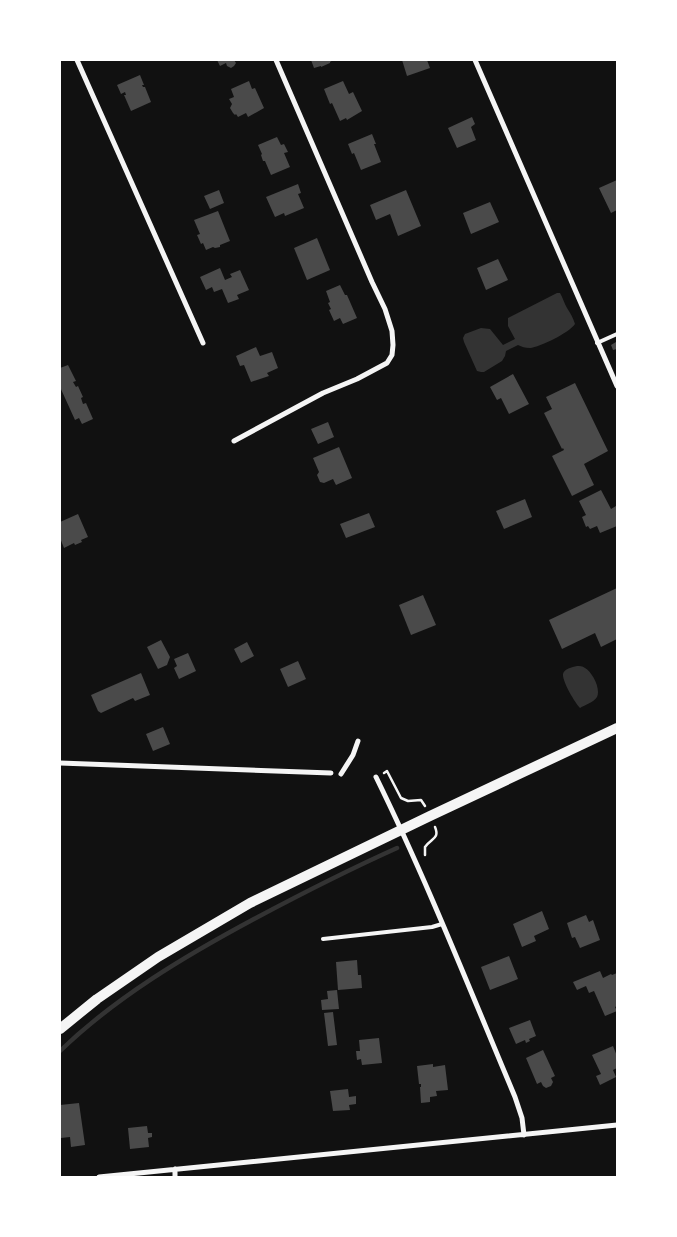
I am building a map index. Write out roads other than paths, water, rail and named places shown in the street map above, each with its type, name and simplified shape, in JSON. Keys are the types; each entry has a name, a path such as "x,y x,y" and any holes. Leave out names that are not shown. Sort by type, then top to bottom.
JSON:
{"main road":[{"path":"60,1029 126,978 250,903 401,829 617,728"}],"street":[{"path":"77,60 202,343"},
{"path":"234,440 323,393 357,379 387,363 392,355 393,346 392,331 385,309 276,60"},
{"path":"475,60 617,386"},
{"path":"341,774 353,755 358,741"},
{"path":"60,763 331,773"},
{"path":"376,777 401,829 515,1098 522,1118 524,1135"},
{"path":"99,1177 617,1125"},
{"path":"175,1169 176,1177"}],"lane":[{"path":"597,343 617,334"},
{"path":"324,939 432,927 442,924"}],"waterway":[{"path":"60,1051 104,1013 177,963 289,900 397,848"}]}
